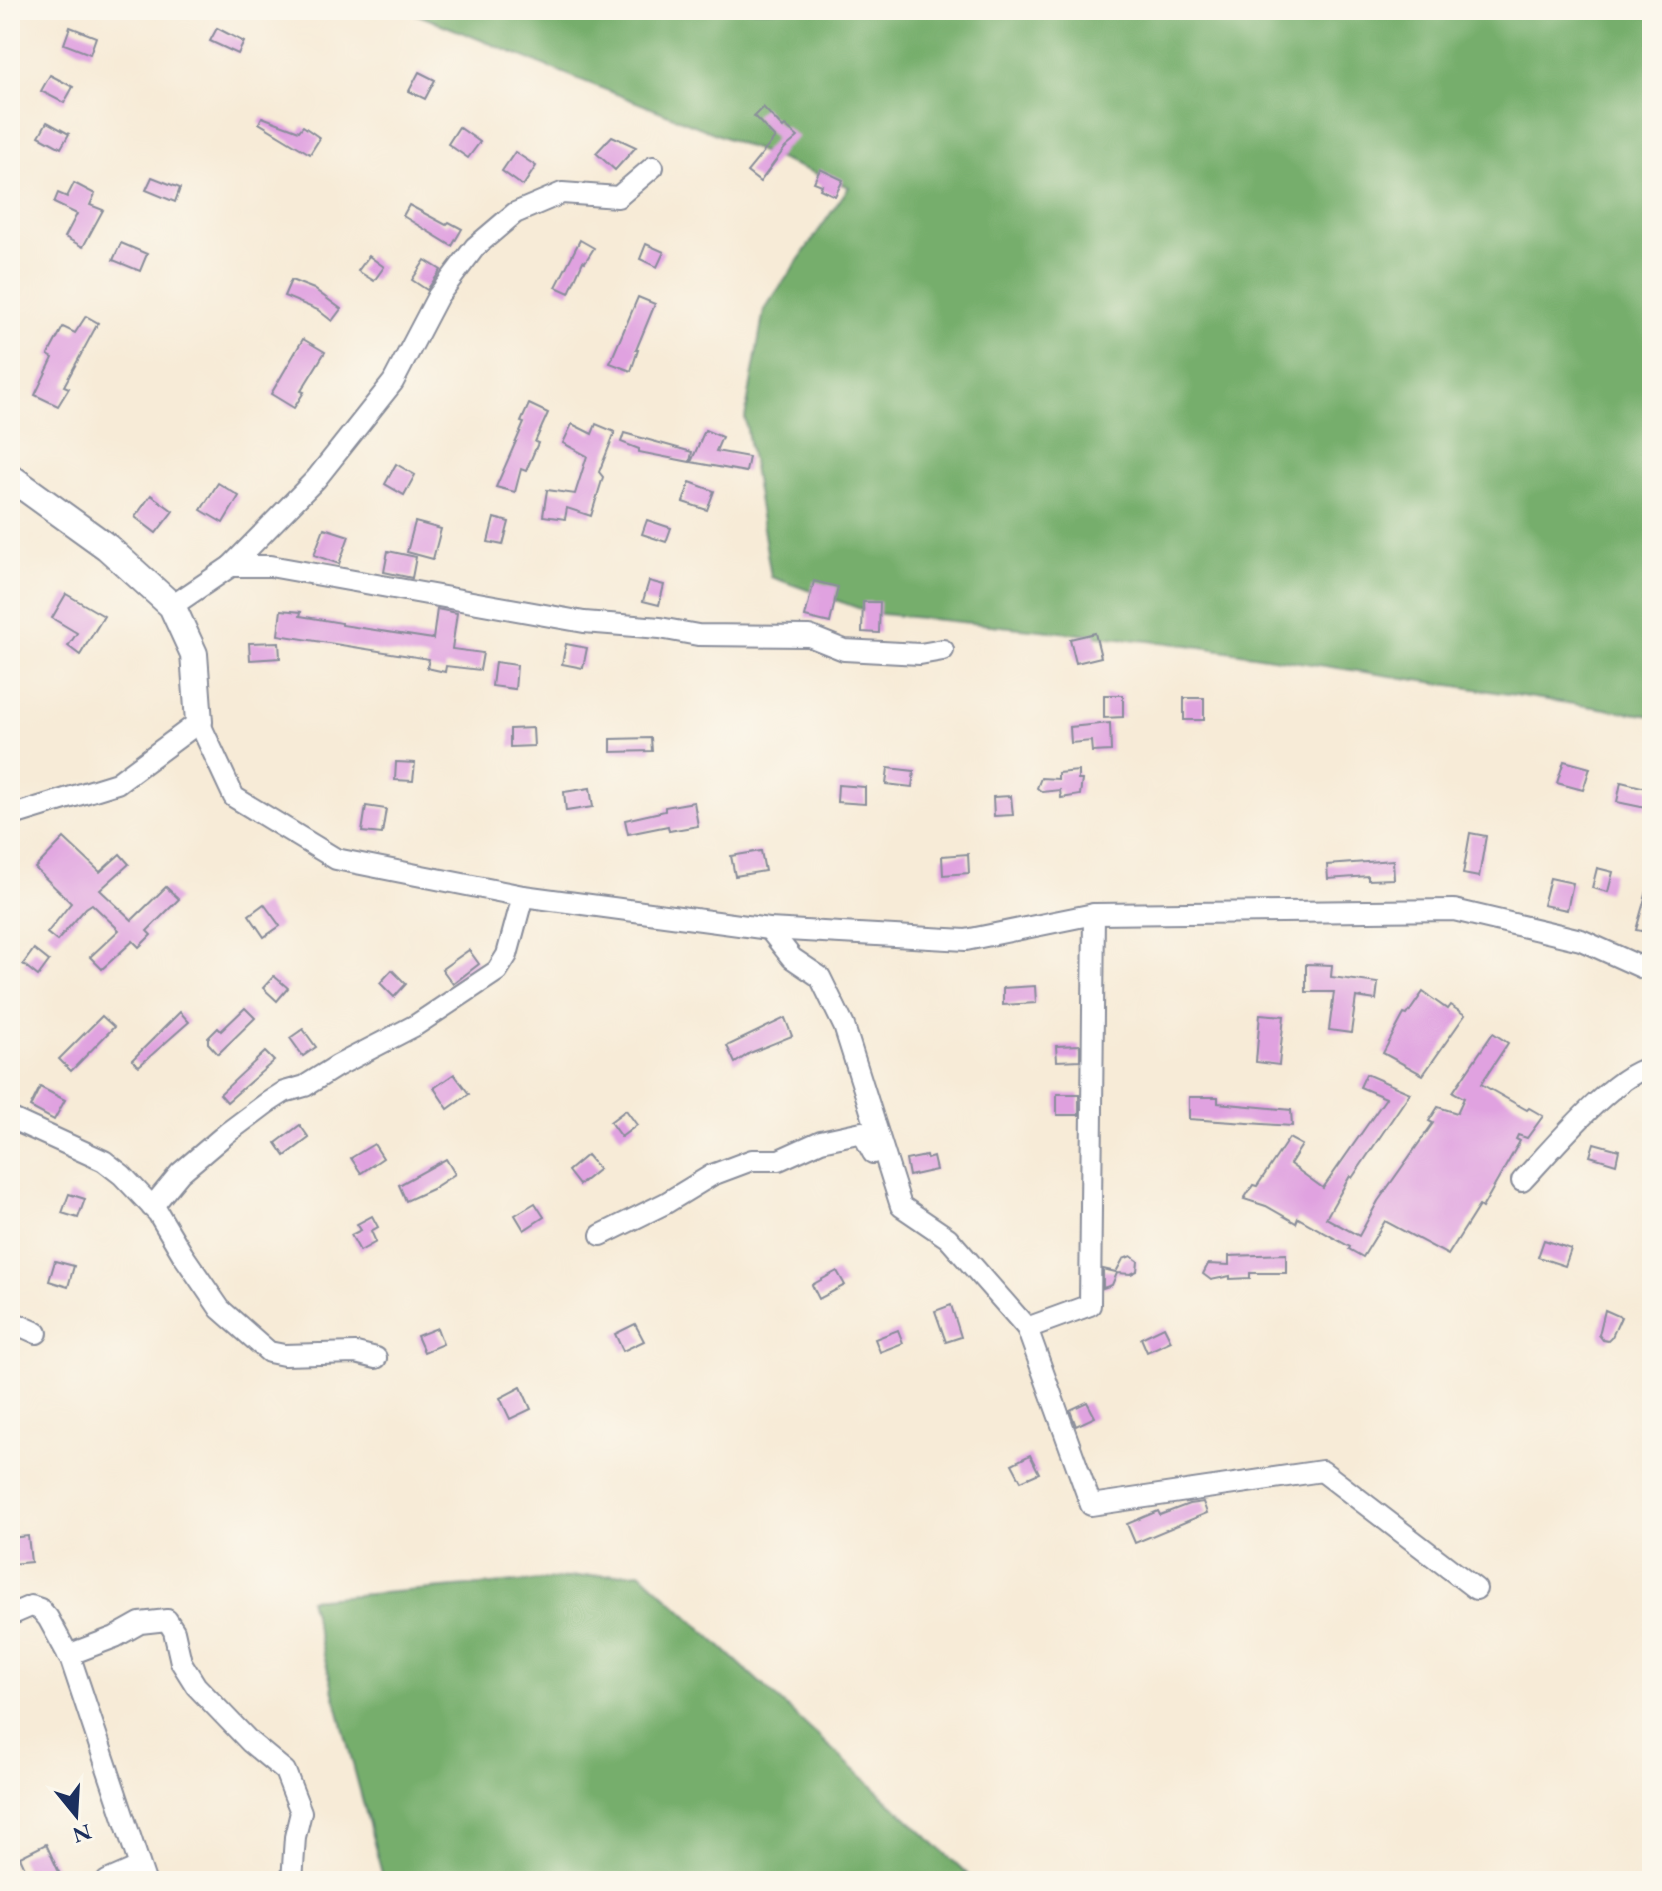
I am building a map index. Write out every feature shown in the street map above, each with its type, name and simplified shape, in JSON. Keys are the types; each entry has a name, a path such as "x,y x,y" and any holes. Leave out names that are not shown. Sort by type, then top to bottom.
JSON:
{"main road":[{"path":"10,477 107,547 172,606 194,654 199,722"}],"street":[{"path":"172,606 231,566 316,479 393,382 438,296 475,247 515,213 562,193 618,197 653,167"},
{"path":"231,566 270,566 584,622 660,628 698,635 809,636 844,650 920,654 943,650"},
{"path":"10,816 117,783 199,722 234,797 336,859 523,896 769,929 966,940 1094,914 1454,910 1581,940 1652,972"},
{"path":"152,1207 180,1173 227,1133 284,1092 305,1086 366,1050 400,1035 497,971 507,955 523,896"},
{"path":"1027,1328 1090,1305 1094,914"},
{"path":"769,929 792,958 820,977 844,1026 901,1206"},
{"path":"1522,1181 1616,1083 1642,1068 1652,1068"},
{"path":"10,1118 104,1161 152,1207 220,1309 269,1352 284,1355 356,1353 376,1358"},
{"path":"601,1235 666,1203 712,1175 752,1160 779,1160 821,1141 862,1132 901,1206 948,1238 1027,1328 1091,1505 1322,1471 1476,1589"},
{"path":"10,1321 37,1333"},
{"path":"10,1615 31,1606 40,1609 68,1655 142,1874 107,1881"},
{"path":"68,1655 115,1637 140,1623 167,1620 174,1631 181,1662 196,1686 250,1742 285,1771 301,1812 295,1837 292,1881"}],"green space":[{"path":"406,10 1652,10 1652,716 1188,645 872,613 771,577 745,418 764,310 849,187"},
{"path":"640,1572 975,1881 384,1881 309,1599"}],"building":[{"path":"70,27 96,37 90,54 64,44"},
{"path":"217,28 244,42 238,54 210,41"},
{"path":"419,72 435,80 425,99 409,91"},
{"path":"50,75 73,87 64,103 41,91"},
{"path":"763,107 783,128 785,126 798,137 785,148 760,182 747,172 775,138 754,116"},
{"path":"262,117 299,131 303,126 320,138 310,154 259,123"},
{"path":"47,122 69,134 61,148 39,136"},
{"path":"459,127 480,142 468,158 448,144"},
{"path":"612,136 636,147 615,170 596,153"},
{"path":"515,152 536,166 523,186 502,171"},
{"path":"820,169 843,180 835,196 820,189 822,185 814,182"},
{"path":"152,177 180,188 175,202 146,190"},
{"path":"74,183 95,194 90,205 103,210 83,247 65,237 77,214 54,203 58,193 67,197"},
{"path":"409,205 446,225 449,222 462,229 452,246 403,216"},
{"path":"580,240 594,248 583,261 569,293 556,287"},
{"path":"121,243 147,254 140,271 113,260"},
{"path":"646,244 664,252 657,267 640,259"},
{"path":"369,256 384,267 374,281 358,271"},
{"path":"425,260 441,270 427,290 412,280"},
{"path":"291,280 314,289 341,309 332,321 318,310 284,296"},
{"path":"638,297 655,304 631,371 610,363"},
{"path":"86,316 98,323 64,386 69,388 58,406 35,395 53,358 48,355 63,327 75,333"},
{"path":"303,339 325,352 294,408 271,394"},
{"path":"529,404 548,413 535,442 538,443 526,471 521,469 515,492 496,487 524,423 521,422"},
{"path":"572,424 592,434 596,424 615,432 599,472 603,477 591,516 567,508 565,519 543,516 547,490 575,494 587,456 563,443"},
{"path":"705,430 722,437 716,451 749,457 746,472 691,462"},
{"path":"624,433 692,452 690,462 639,452 639,449 621,442"},
{"path":"396,464 415,475 404,495 385,484"},
{"path":"690,482 714,491 707,510 683,502"},
{"path":"218,483 239,496 223,523 201,510"},
{"path":"151,495 173,511 156,533 135,517"},
{"path":"494,518 509,522 503,545 488,542"},
{"path":"647,520 671,528 666,542 642,534"},
{"path":"415,522 441,529 433,559 407,552"},
{"path":"324,528 349,536 339,564 314,555"},
{"path":"388,551 416,557 412,578 384,572"},
{"path":"649,581 664,585 659,605 643,601"},
{"path":"814,581 838,587 830,623 805,617"},
{"path":"66,594 104,616 80,655 68,646 77,633 52,618"},
{"path":"863,602 880,602 879,633 862,632"},
{"path":"437,609 457,613 452,649 483,653 480,670 446,666 445,672 427,668 429,659 278,635 281,610 301,612 300,616 342,625 433,639"},
{"path":"1095,633 1101,657 1076,663 1070,639"},
{"path":"279,642 280,658 250,660 249,643"},
{"path":"566,644 587,648 583,668 562,664"},
{"path":"495,662 517,665 515,689 492,686"},
{"path":"1104,695 1123,695 1123,717 1104,718"},
{"path":"1184,698 1204,698 1204,720 1184,720"},
{"path":"1110,723 1111,751 1092,752 1091,741 1071,743 1070,727"},
{"path":"533,728 534,746 510,747 510,729"},
{"path":"651,738 652,751 611,752 611,739"},
{"path":"1564,761 1590,768 1583,790 1557,783"},
{"path":"396,762 415,763 413,781 395,780"},
{"path":"888,768 914,771 912,787 886,784"},
{"path":"1078,771 1078,780 1082,780 1080,795 1061,798 1060,790 1042,792 1037,788 1041,778 1058,779 1058,773"},
{"path":"1621,782 1650,789 1646,808 1617,802"},
{"path":"838,785 865,787 865,804 837,802"},
{"path":"590,788 593,807 566,811 564,792"},
{"path":"1011,796 1013,815 994,816 993,797"},
{"path":"694,802 698,826 669,831 668,826 628,834 625,820 665,811 665,807"},
{"path":"366,806 386,809 382,834 362,832"},
{"path":"1470,833 1486,836 1479,877 1463,874"},
{"path":"64,838 100,872 120,854 129,864 100,890 132,920 166,887 179,899 147,931 151,935 139,947 133,941 102,969 90,957 119,930 92,904 57,941 47,933 71,903 35,868"},
{"path":"761,851 765,871 735,876 731,856"},
{"path":"968,854 969,873 943,875 942,856"},
{"path":"1393,860 1394,879 1368,880 1368,876 1328,879 1327,865"},
{"path":"1597,868 1613,872 1608,892 1592,888"},
{"path":"1550,878 1573,883 1567,910 1543,905"},
{"path":"1647,891 1652,891 1652,933 1636,930"},
{"path":"264,904 280,926 264,937 249,915"},
{"path":"34,949 49,961 38,976 23,964"},
{"path":"469,950 479,964 453,984 442,969"},
{"path":"1306,964 1332,965 1331,977 1378,983 1376,1000 1356,997 1351,1033 1329,1030 1334,992 1306,992"},
{"path":"392,970 406,984 394,997 380,983"},
{"path":"274,976 288,988 277,1001 263,988"},
{"path":"1035,986 1036,1003 1003,1005 1003,988"},
{"path":"1423,992 1447,1009 1450,1005 1465,1015 1423,1075 1383,1053 1404,1014 1407,1015"},
{"path":"245,1008 255,1018 218,1054 208,1043 208,1038 218,1028 221,1031"},
{"path":"180,1012 189,1022 139,1066 132,1060"},
{"path":"1260,1014 1284,1016 1279,1065 1256,1062"},
{"path":"102,1016 114,1027 71,1071 59,1059"},
{"path":"785,1018 792,1036 750,1053 735,1063 727,1046"},
{"path":"303,1029 316,1047 303,1056 290,1038"},
{"path":"1493,1033 1508,1043 1481,1084 1543,1116 1527,1138 1518,1135 1516,1139 1520,1141 1482,1208 1479,1206 1448,1255 1385,1221 1363,1257 1298,1218 1296,1223 1266,1206 1244,1199 1253,1185 1257,1186 1289,1138 1302,1145 1290,1164 1323,1188 1386,1098 1360,1087 1366,1074 1410,1093 1352,1178 1350,1176 1326,1218 1359,1236 1378,1201 1433,1123 1429,1121 1438,1107 1457,1113 1464,1098 1453,1092"},
{"path":"1080,1045 1080,1060 1057,1061 1056,1046"},
{"path":"265,1052 274,1061 227,1102 220,1094"},
{"path":"454,1074 469,1094 448,1109 434,1088"},
{"path":"40,1087 65,1100 54,1120 30,1107"},
{"path":"1057,1094 1079,1094 1079,1115 1057,1115"},
{"path":"1189,1097 1218,1097 1218,1103 1291,1110 1292,1126 1189,1119"},
{"path":"626,1110 637,1125 621,1137 610,1122"},
{"path":"300,1125 309,1138 285,1156 276,1143"},
{"path":"1594,1143 1619,1150 1616,1164 1590,1156"},
{"path":"374,1144 383,1158 361,1173 351,1158"},
{"path":"587,1155 599,1169 579,1185 568,1171"},
{"path":"926,1156 927,1159 933,1157 936,1170 909,1176 906,1160"},
{"path":"446,1159 455,1174 406,1201 399,1185"},
{"path":"69,1194 85,1199 78,1218 62,1213"},
{"path":"535,1203 544,1217 524,1230 515,1215"},
{"path":"372,1216 378,1227 371,1231 376,1242 360,1251 351,1235 361,1230 357,1224"},
{"path":"1544,1240 1571,1249 1565,1266 1538,1257"},
{"path":"1286,1254 1286,1273 1250,1273 1250,1278 1230,1279 1230,1276 1211,1280 1203,1274 1208,1264 1229,1265 1229,1256"},
{"path":"1131,1256 1138,1261 1137,1271 1117,1273 1112,1285 1103,1288 1103,1269 1116,1272 1123,1259"},
{"path":"55,1261 74,1266 68,1287 49,1281"},
{"path":"837,1271 845,1285 819,1299 812,1285"},
{"path":"951,1305 961,1337 946,1342 935,1311"},
{"path":"1605,1310 1621,1317 1608,1341 1599,1335"},
{"path":"635,1324 644,1341 623,1351 615,1334"},
{"path":"1164,1327 1171,1341 1147,1352 1141,1338"},
{"path":"437,1328 443,1344 424,1352 417,1336"},
{"path":"898,1330 903,1343 880,1352 875,1339"},
{"path":"521,1387 531,1409 510,1419 500,1398"},
{"path":"1087,1402 1095,1417 1076,1426 1070,1410"},
{"path":"1030,1455 1039,1473 1021,1481 1012,1464"},
{"path":"1203,1502 1207,1513 1135,1543 1127,1524 1158,1511 1160,1515"},
{"path":"28,1536 31,1562 10,1564 10,1538"},
{"path":"46,1844 63,1881 31,1881 20,1857"}]}
